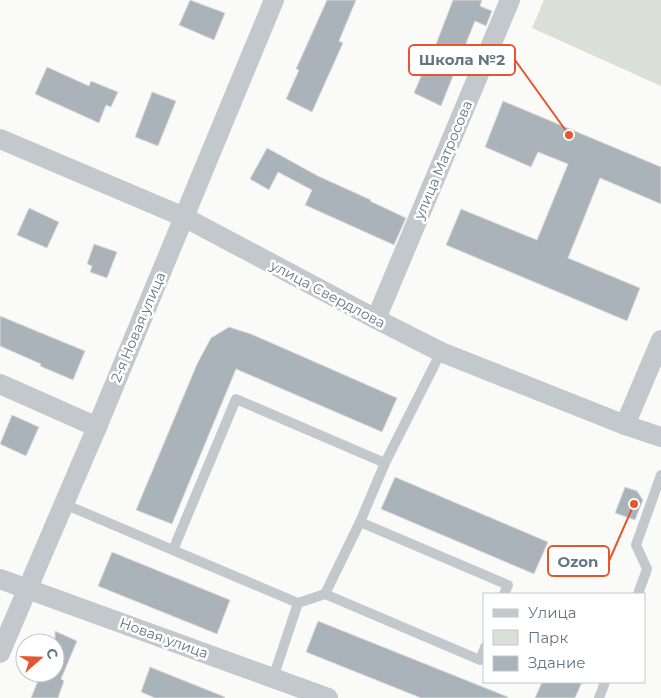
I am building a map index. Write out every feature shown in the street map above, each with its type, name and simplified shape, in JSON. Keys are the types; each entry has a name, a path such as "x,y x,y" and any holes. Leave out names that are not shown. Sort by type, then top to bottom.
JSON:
{"street":[{"name":"улица Матросова","path":"376,319 510,0"},
{"name":"2-я Новая улица","path":"0,653 184,217 270,1"},
{"name":"улица Свердлова","path":"0,139 184,217 441,352 625,425 661,437"},
{"path":"625,425 661,340"},
{"path":"0,384 97,427"},
{"name":"Новая улица","path":"0,579 328,698"}],"lane":[{"path":"325,594 360,522 385,463 441,352"},
{"path":"173,550 236,399 385,463"},
{"path":"638,593 647,569 636,545 661,474"},
{"path":"64,504 298,603 325,594 480,660 483,652"},
{"path":"360,522 508,585 504,593"},
{"path":"273,678 298,603"},
{"path":"599,698 605,683"}],"green space":[{"path":"544,0 661,0 661,86 532,28"}],"building":[{"path":"190,0 225,13 214,40 179,25"},
{"path":"327,0 356,0 339,41 343,43 312,112 286,99 299,70 296,69"},
{"path":"453,0 482,0 480,6 492,11 486,26 475,21 441,106 414,93 424,69 426,70"},
{"path":"47,67 89,86 91,81 118,92 111,107 106,105 99,123 35,94"},
{"path":"152,92 176,101 158,146 135,137"},
{"path":"503,101 661,167 661,204 600,178 568,258 640,288 627,321 446,245 461,209 537,240 568,164 538,152 531,167 485,147"},
{"path":"267,148 318,176 406,218 394,245 305,205 312,190 278,172 269,190 250,179"},
{"path":"29,208 59,222 47,248 17,235"},
{"path":"94,244 117,252 107,278 90,272 92,266 87,264"},
{"path":"0,316 85,351 73,380 0,346"},
{"path":"229,327 251,334 397,398 382,432 236,369 172,524 136,510 197,364 211,338"},
{"path":"12,415 39,427 26,456 0,444"},
{"path":"395,477 548,542 534,574 381,509"},
{"path":"625,487 637,491 643,500 635,520 615,513"},
{"path":"112,552 230,600 217,634 98,586"},
{"path":"318,621 508,698 421,698 306,652"},
{"path":"65,636 77,641 65,670"},
{"path":"150,667 225,697 155,698 141,692"},
{"path":"37,683 63,683 58,698 31,698"},
{"path":"542,683 582,683 575,698 535,698"}],"place":[{"name":"Школа №2","path":"569,135"},
{"name":"Ozon","path":"634,504"}]}
